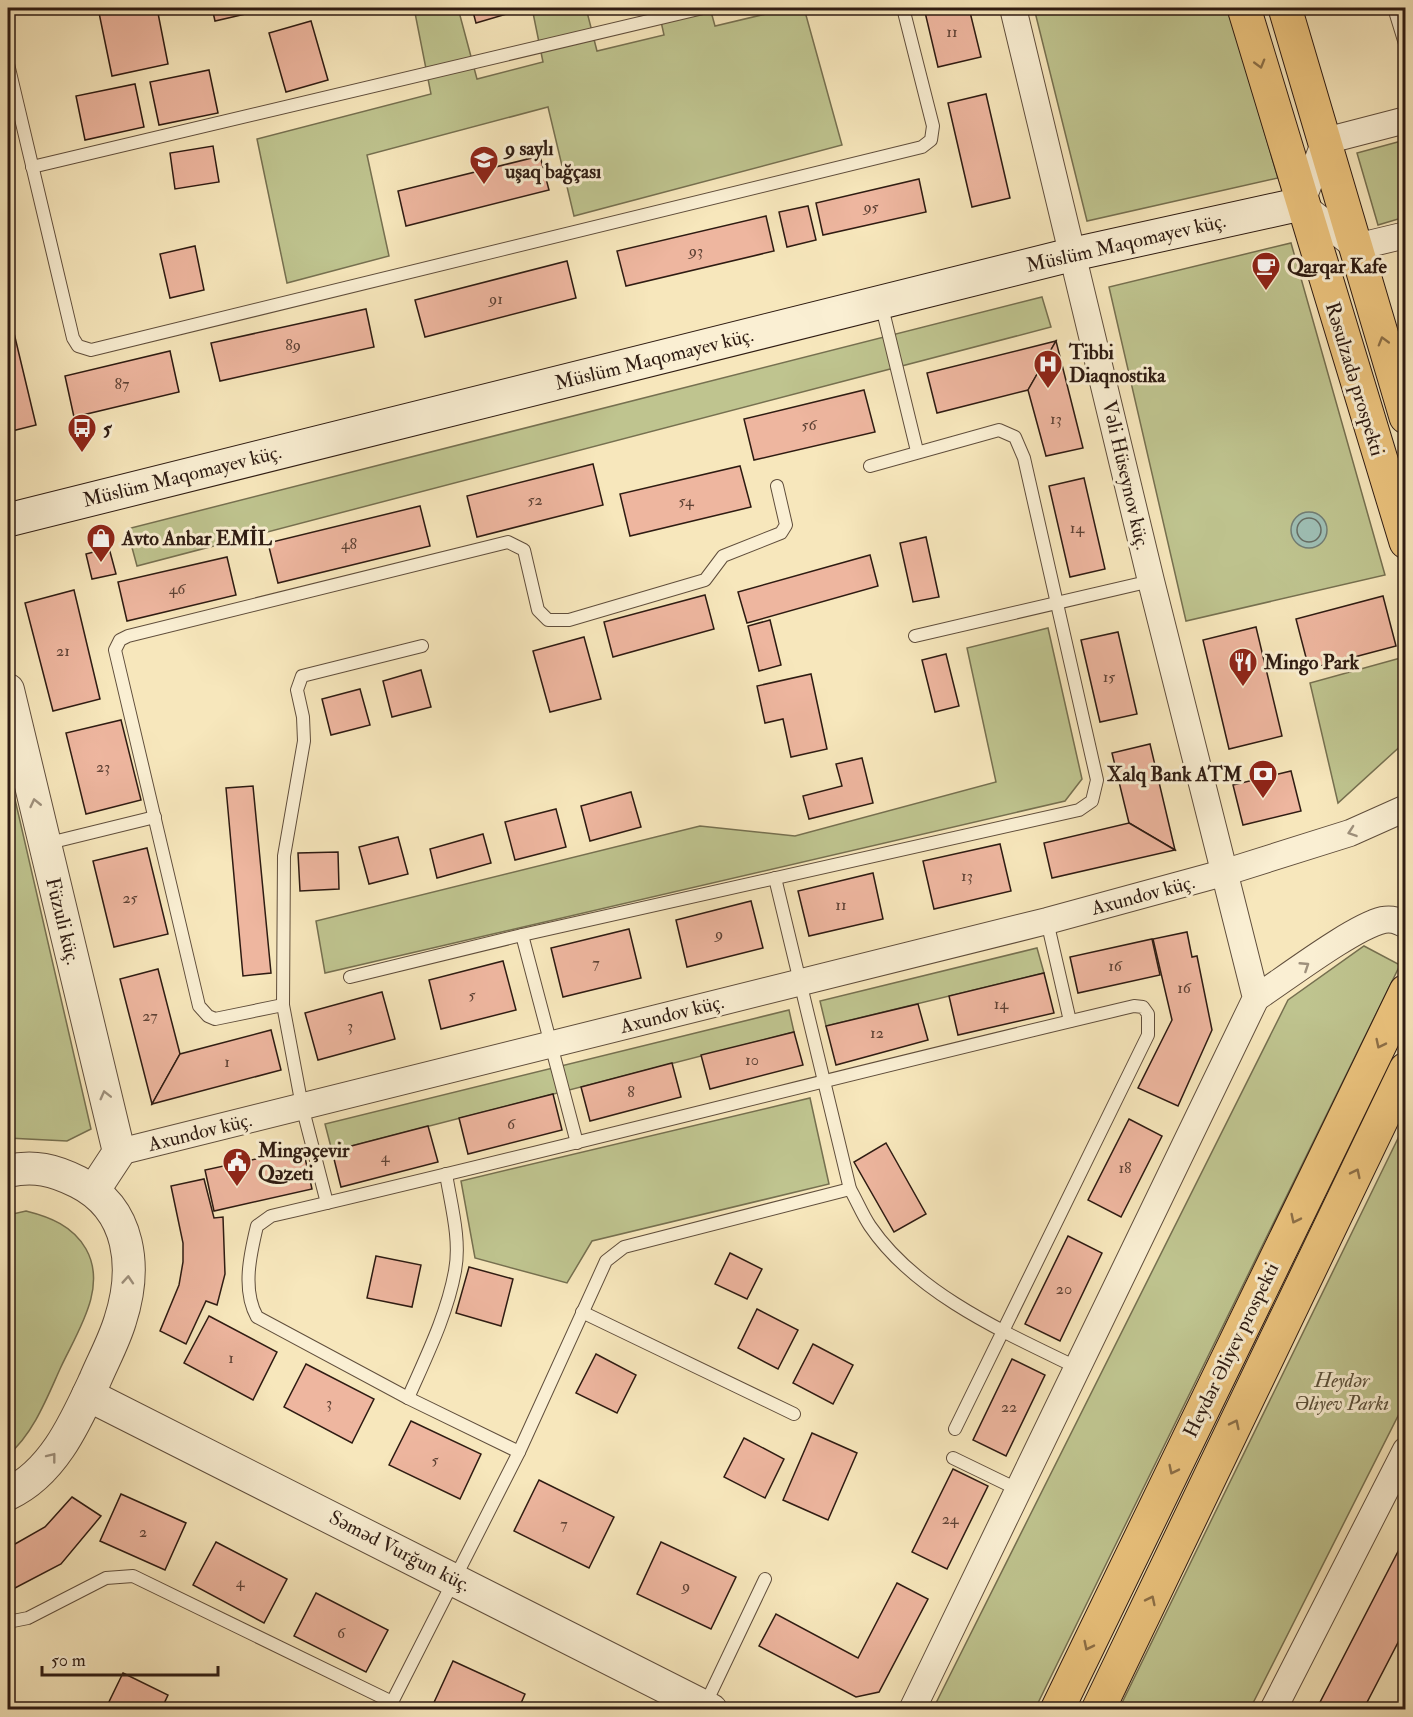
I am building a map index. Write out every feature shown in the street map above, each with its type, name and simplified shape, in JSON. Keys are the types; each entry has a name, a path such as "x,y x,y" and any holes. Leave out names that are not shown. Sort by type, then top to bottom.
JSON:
{"main road":[{"name":"Rəsulzadə prospekti","path":"1244,8 1301,204 1406,542"},
{"name":"Rəsulzadə prospekti","path":"1285,8 1406,417"},
{"name":"Müslüm Maqomayev küç.","path":"8,520 1074,254 1301,204"},
{"name":"Heydər Əliyev prospekti","path":"1057,1710 1406,991"},
{"name":"Heydər Əliyev prospekti","path":"1098,1710 1406,1069"}],"street":[{"name":"Vəli Hüseynov küç.","path":"1013,8 1151,581 1256,998"},
{"path":"1406,120 1325,141 1301,204 1356,247 1406,235"},
{"name":"Füzuli küç.","path":"8,690 119,1152"},
{"name":"Axundov küç.","path":"119,1152 1047,921 1223,873 1350,833 1406,808"},
{"path":"912,1710 1256,998 1359,930 1383,920 1394,919 1406,925"},
{"path":"94,1190 119,1152"},
{"path":"8,1170 42,1168 58,1172 94,1190 117,1217 128,1252 129,1278 120,1323 88,1395 62,1444 45,1466 8,1494"},
{"name":"Səməd Vurğun küç.","path":"88,1395 708,1708"},
{"path":"1273,1710 1398,1482 1406,1450"}],"lane":[{"path":"32,167 703,8"},
{"path":"8,64 73,338 78,346 91,351 922,147 931,140 933,126 903,8"},
{"path":"1394,8 1406,47"},
{"path":"880,302 917,451"},
{"path":"350,977 522,935 1079,810 1092,801 1097,780 1024,458 1015,438 999,430 917,451 870,466"},
{"path":"283,1005 215,1018 208,1016 199,1006 115,650 120,640 128,636 508,542 524,550 538,610 548,620 569,620 705,580 723,556 781,533 786,525 777,486"},
{"path":"915,636 1151,581"},
{"path":"327,1203 302,1106 283,1005 284,856 304,741 303,717 297,690 302,676 422,645"},
{"path":"44,844 155,817"},
{"path":"775,878 802,982 823,1084 850,1189 870,1226 904,1265 929,1285 1005,1332 1078,1368"},
{"path":"1047,921 1070,1021"},
{"path":"522,935 577,1143"},
{"path":"519,1452 408,1398 258,1317 249,1303 250,1266 257,1226 271,1216 823,1084 1070,1021 1134,1006 1143,1007 1148,1014 1150,1024 1148,1035 956,1429"},
{"path":"408,1398 441,1322 455,1270 456,1234 446,1174"},
{"path":"8,1622 28,1618 106,1578 133,1576 390,1706 519,1452 606,1261 624,1247 850,1189"},
{"path":"582,1312 794,1414"},
{"path":"953,1458 1017,1489"},
{"path":"708,1708 765,1579"}],"green space":[{"path":"414,8 458,8 477,79 543,62 532,8 586,8 597,51 664,35 658,8 710,8 715,26 791,8 804,8 842,145 574,216 548,107 367,155 389,256 287,283 257,139 431,94"},
{"path":"1034,8 1228,8 1278,178 1087,221"},
{"path":"1405,140 1405,217 1378,225 1357,153"},
{"path":"1291,243 1385,575 1186,621 1109,287"},
{"path":"1042,297 1051,327 137,566 127,529"},
{"path":"1048,628 1082,779 1065,801 325,973 316,921 700,826 795,836 996,782 967,648"},
{"path":"1404,657 1405,742 1338,803 1310,683"},
{"path":"8,769 91,1129 67,1141 8,1138"},
{"path":"1364,946 1400,965 1035,1709 933,1709 1288,1000"},
{"path":"1037,948 1044,973 826,1026 820,1001"},
{"path":"789,1010 794,1032 332,1151 325,1124"},
{"path":"810,1098 829,1184 592,1241 567,1283 475,1258 461,1181"},
{"name":"Heydər Əliyev Parkı","path":"1405,1124 1405,1402 1250,1709 1119,1709"},
{"path":"26,1211 44,1216 75,1234 86,1249 92,1264 94,1279 88,1310 44,1403 25,1437 8,1455 8,1215"}],"water":[{"path":"1309,512 1322,517 1327,530 1322,543 1309,548 1296,543 1291,530 1296,517"}],"building":[{"path":"98,8 157,8 168,64 112,76"},
{"path":"212,8 249,8 250,13 215,21"},
{"path":"472,8 516,8 517,11 476,23"},
{"path":"924,8 969,8 981,57 938,67"},
{"path":"311,21 328,80 286,92 269,33"},
{"path":"209,70 218,113 159,125 150,82"},
{"path":"135,84 144,127 85,140 76,96"},
{"path":"986,94 1010,198 972,207 948,103"},
{"path":"213,146 219,182 175,189 170,153"},
{"path":"540,156 549,190 406,226 398,191"},
{"path":"919,179 926,212 823,235 816,203"},
{"path":"808,206 816,240 787,247 779,212"},
{"path":"766,216 774,251 626,286 617,251"},
{"path":"195,246 204,290 170,298 160,254"},
{"path":"567,261 576,298 425,337 415,300"},
{"path":"8,308 36,425 8,432"},
{"path":"366,309 374,347 220,381 211,343"},
{"path":"1056,341 1028,390 937,413 927,373"},
{"path":"1056,341 1083,448 1046,456 1028,390"},
{"path":"170,351 179,392 74,417 65,376"},
{"path":"864,390 875,432 754,460 744,419"},
{"path":"593,464 603,505 477,537 467,496"},
{"path":"740,466 751,507 630,536 620,494"},
{"path":"1084,478 1105,569 1070,577 1049,486"},
{"path":"420,506 430,546 278,583 268,543"},
{"path":"926,537 939,597 913,602 900,543"},
{"name":"Avto Anbar EMİL","path":"109,548 116,574 92,579 86,554"},
{"path":"870,555 878,586 747,623 738,592"},
{"path":"227,557 236,595 127,621 118,582"},
{"path":"74,590 100,699 53,711 25,603"},
{"path":"705,595 714,629 613,657 604,622"},
{"path":"1383,596 1396,646 1309,669 1296,619"},
{"path":"770,620 781,665 759,671 748,626"},
{"path":"1256,627 1282,736 1229,749 1203,640"},
{"path":"1118,632 1137,714 1100,722 1081,640"},
{"path":"584,637 601,699 550,712 533,651"},
{"path":"946,654 959,706 935,712 922,660"},
{"path":"421,670 431,707 392,717 383,681"},
{"path":"811,674 827,749 791,757 783,719 765,723 757,686"},
{"path":"360,689 370,725 331,735 322,699"},
{"path":"121,720 141,800 86,814 66,733"},
{"path":"1150,744 1175,850 1129,823 1112,753"},
{"path":"862,758 873,803 809,819 803,796 842,786 836,764"},
{"path":"1291,771 1301,811 1243,825 1233,785"},
{"path":"253,786 271,973 243,976 226,788"},
{"path":"631,792 641,827 590,841 581,806"},
{"path":"556,809 566,847 515,860 505,822"},
{"path":"1129,823 1175,850 1052,878 1044,843"},
{"path":"483,834 491,863 437,878 430,849"},
{"path":"398,837 408,874 369,884 359,847"},
{"path":"1000,844 1011,891 934,909 923,861"},
{"path":"147,848 168,934 114,947 93,861"},
{"path":"338,852 339,889 300,891 298,853"},
{"path":"873,873 883,919 809,936 798,891"},
{"path":"751,901 763,948 687,967 676,920"},
{"path":"629,929 641,978 563,997 551,948"},
{"path":"1187,932 1192,957 1197,956 1212,1030 1178,1106 1138,1088 1172,1020 1153,939"},
{"path":"1152,939 1160,975 1078,993 1070,957"},
{"path":"503,961 516,1010 441,1029 429,980"},
{"path":"158,969 180,1054 152,1104 120,979"},
{"path":"1044,973 1054,1013 958,1035 949,996"},
{"path":"382,992 395,1039 318,1060 305,1013"},
{"path":"918,1004 928,1040 836,1065 826,1026"},
{"path":"271,1030 281,1070 152,1104 180,1054"},
{"path":"794,1032 803,1065 710,1089 701,1055"},
{"path":"672,1063 681,1097 590,1121 581,1087"},
{"path":"553,1094 562,1130 468,1154 459,1118"},
{"path":"1129,1119 1162,1136 1121,1217 1088,1200"},
{"path":"428,1126 438,1162 341,1187 332,1151"},
{"path":"886,1143 926,1214 894,1232 854,1162"},
{"path":"303,1149 312,1189 214,1211 205,1170"},
{"path":"204,1179 214,1218 223,1217 225,1274 217,1305 206,1301 186,1344 160,1331 179,1285 183,1262 183,1243 171,1186"},
{"path":"1068,1236 1102,1253 1060,1341 1025,1324"},
{"path":"730,1253 762,1269 747,1299 715,1284"},
{"path":"376,1256 421,1265 412,1307 367,1298"},
{"path":"469,1267 513,1279 501,1326 456,1313"},
{"path":"757,1309 798,1330 778,1369 738,1348"},
{"path":"209,1316 277,1352 253,1400 184,1363"},
{"path":"813,1344 853,1365 833,1404 793,1383"},
{"path":"596,1354 636,1375 617,1413 576,1393"},
{"path":"1012,1359 1045,1375 1006,1456 973,1440"},
{"path":"306,1364 374,1399 352,1443 284,1407"},
{"path":"411,1421 481,1454 460,1499 389,1465"},
{"path":"812,1433 857,1453 828,1520 783,1500"},
{"path":"744,1438 784,1459 765,1498 724,1477"},
{"path":"953,1469 988,1486 947,1569 912,1552"},
{"path":"539,1480 614,1517 589,1568 514,1531"},
{"path":"121,1494 186,1523 165,1570 100,1541"},
{"path":"72,1497 101,1516 61,1564 15,1588 8,1589 8,1548 45,1527"},
{"path":"1406,1536 1406,1627 1363,1710 1316,1710"},
{"path":"216,1542 287,1579 264,1623 193,1585"},
{"path":"661,1542 736,1577 711,1629 637,1594"},
{"path":"897,1583 928,1599 879,1692 856,1697 759,1646 776,1614 858,1658"},
{"path":"316,1593 388,1630 366,1672 294,1636"},
{"path":"453,1661 525,1694 518,1710 431,1709"},
{"path":"123,1673 168,1695 161,1710 105,1710"}],"place":[{"name":"9 saylı uşaq bağçası","path":"484,186"},
{"name":"Qarqar Kafe","path":"1266,292"},
{"name":"Tibbi Diaqnostika","path":"1048,390"},
{"name":"5","path":"82,454"},
{"name":"Avto Anbar EMİL","path":"101,564"},
{"name":"Mingo Park","path":"1243,688"},
{"name":"Xalq Bank ATM","path":"1263,800"},
{"name":"Mingəçevir Qəzeti","path":"237,1188"}]}
